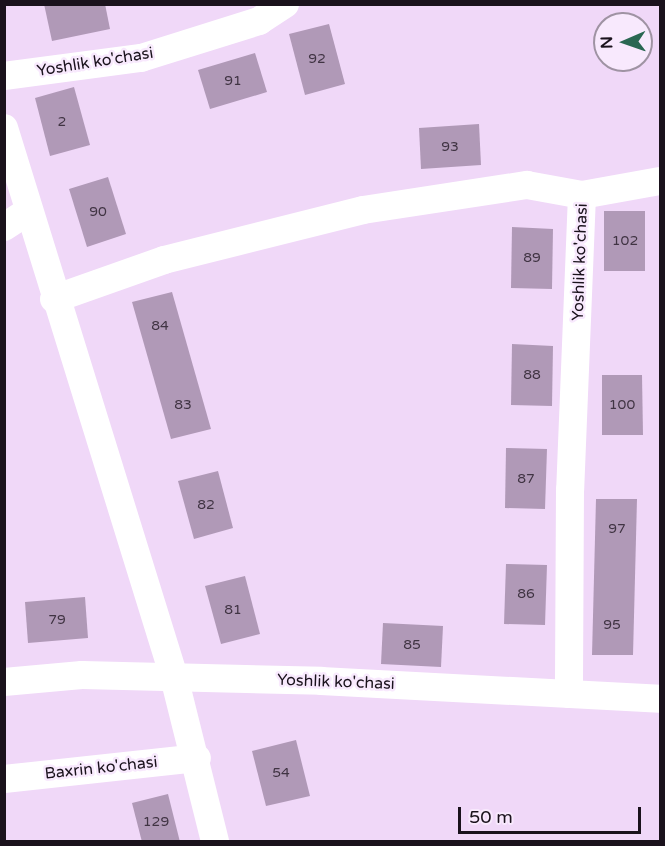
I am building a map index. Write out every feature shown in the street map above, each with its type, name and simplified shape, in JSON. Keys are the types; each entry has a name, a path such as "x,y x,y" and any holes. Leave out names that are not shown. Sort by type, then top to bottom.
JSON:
{"street":[{"name":"Yoshlik ko'chasi","path":"4,76 141,58 259,21 285,4"},
{"path":"4,128 16,220 54,299 174,677 196,758 215,842"},
{"path":"582,195 660,181"},
{"name":"Yoshlik ko'chasi","path":"54,299 164,261 363,210 527,185 582,195 570,490 569,694"},
{"name":"Yoshlik ko'chasi","path":"4,682 82,675 174,677 660,699"},
{"name":"Baxrin ko'chasi","path":"4,779 196,758"}],"building":[{"path":"44,4 105,4 110,29 52,41"},
{"path":"329,24 345,84 305,95 289,34"},
{"path":"255,53 267,92 210,109 198,70"},
{"path":"74,87 90,145 50,156 35,98"},
{"path":"479,124 481,165 421,169 419,128"},
{"path":"108,177 126,234 87,247 69,189"},
{"path":"604,211 645,211 645,271 604,271"},
{"path":"512,227 553,229 552,289 511,288"},
{"path":"172,292 211,429 171,439 132,302"},
{"path":"512,344 553,346 552,406 511,405"},
{"path":"602,375 642,375 643,435 602,435"},
{"path":"506,448 547,449 545,509 505,508"},
{"path":"218,471 233,528 194,539 178,481"},
{"path":"596,499 637,499 633,655 592,655"},
{"path":"506,564 547,565 545,625 504,624"},
{"path":"245,576 260,634 221,644 205,586"},
{"path":"85,597 88,638 28,643 25,602"},
{"path":"383,623 443,626 441,667 381,664"},
{"path":"296,740 310,796 266,806 252,751"},
{"path":"168,794 180,842 142,842 132,803"}]}
